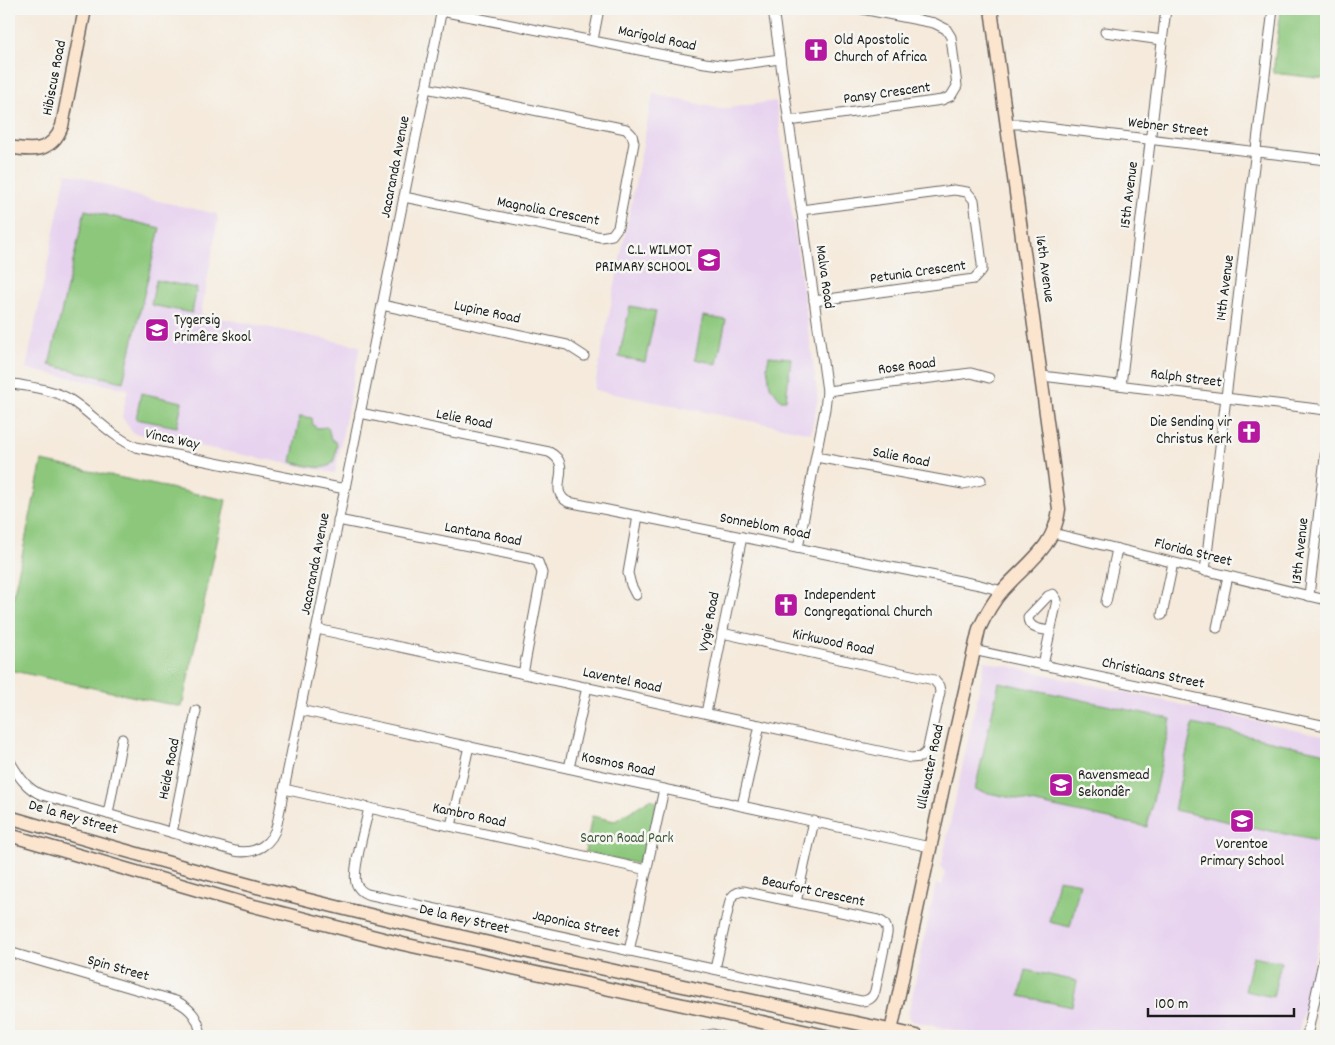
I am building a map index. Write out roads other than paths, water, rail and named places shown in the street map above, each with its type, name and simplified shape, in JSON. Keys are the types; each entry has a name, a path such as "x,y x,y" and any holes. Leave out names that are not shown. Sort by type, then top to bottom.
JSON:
{"main road":[{"name":"Hibiscus Road","path":"9,147 28,150 45,147 57,136 62,126 85,9"},
{"name":"16th Avenue","path":"991,9 1059,501 1058,517 1053,533"},
{"name":"Ullswater Road","path":"890,1034 973,650 984,619 1002,591 1041,552 1053,533"},
{"name":"De la Rey Street","path":"9,816 255,886 327,904 890,1034 917,1036"},
{"path":"9,835 246,904 403,944 826,1036"}],"street":[{"path":"593,40 599,9"},
{"name":"Malva Road","path":"773,9 827,391 827,400 798,548"},
{"name":"Pansy Crescent","path":"789,122 942,100 951,96 955,91 957,79 953,49 951,37 946,29 934,23 862,9"},
{"name":"15th Avenue","path":"1121,385 1166,9"},
{"name":"14th Avenue","path":"1206,571 1273,9"},
{"name":"Marigold Road","path":"441,10 706,63 729,66 780,59"},
{"name":"Jacaranda Avenue","path":"9,760 23,782 33,792 172,833 240,852 256,850 265,845 274,835 441,10"},
{"path":"1105,32 1162,40"},
{"name":"Magnolia Crescent","path":"404,197 601,237 612,235 618,226 634,143 629,132 622,128 426,88"},
{"name":"Webner Street","path":"1007,124 1326,160"},
{"name":"Petunia Crescent","path":"801,210 954,190 967,192 974,200 982,264 982,270 974,280 814,301"},
{"name":"Lupine Road","path":"382,305 567,344 584,356"},
{"name":"Rose Road","path":"827,391 971,372 989,378"},
{"name":"Ralph Street","path":"1042,376 1326,410"},
{"name":"Vinca Way","path":"9,383 53,393 69,399 123,441 136,446 345,489"},
{"name":"Lelie Road","path":"360,414 545,450 559,459"},
{"name":"13th Avenue","path":"1310,596 1326,449"},
{"name":"Salie Road","path":"816,457 963,484 981,480"},
{"name":"Sonneblom Road","path":"559,459 562,471 559,491 565,500 1002,591"},
{"path":"636,595 631,586 628,573 638,516"},
{"name":"Lantana Road","path":"338,520 529,558 538,562 542,573 523,674"},
{"name":"Florida Street","path":"1053,533 1326,600"},
{"name":"Vygie Road","path":"706,713 742,537"},
{"path":"1106,602 1117,549"},
{"path":"1162,615 1173,562"},
{"path":"1217,628 1228,576"},
{"name":"Laventel Road","path":"316,629 912,758 921,757"},
{"path":"1043,665 1050,631"},
{"name":"Kirkwood Road","path":"722,633 930,678 937,683 940,692 928,748 921,757"},
{"name":"Christiaans Street","path":"973,650 1326,726"},
{"path":"569,768 587,687"},
{"name":"Kosmos Road","path":"300,710 930,847"},
{"name":"Heide Road","path":"172,833 196,712"},
{"path":"742,806 760,725"},
{"path":"108,814 122,739"},
{"path":"451,826 468,746"},
{"name":"Kambro Road","path":"284,789 647,870"},
{"path":"629,951 664,789"},
{"name":"Japonica Street","path":"369,808 355,878 356,883 363,892 861,1001 870,999"},
{"path":"796,902 814,821"},
{"name":"Beaufort Crescent","path":"714,969 730,901 735,893 743,891 878,920 885,925 887,934 874,994 870,999"},
{"path":"1307,1036 1326,948"},
{"name":"Spin Street","path":"9,952 176,1001 190,1009 195,1015 201,1036"},
{"path":"704,1036 713,1034 721,1036"}],"place":[{"name":"Old Apostolic Church of Africa","path":"816,50"},
{"name":"C.L. WILMOT PRIMARY SCHOOL","path":"709,260"},
{"name":"Tygersig Primêre Skool","path":"157,330"},
{"name":"Die Sending vir Christus Kerk","path":"1249,432"},
{"name":"Independent Congregational Church","path":"786,605"},
{"name":"Ravensmead Sekondêr","path":"1061,785"},
{"name":"Vorentoe Primary School","path":"1242,821"}],"park label":[{"name":"Saron Road Park","path":"627,839"}]}
